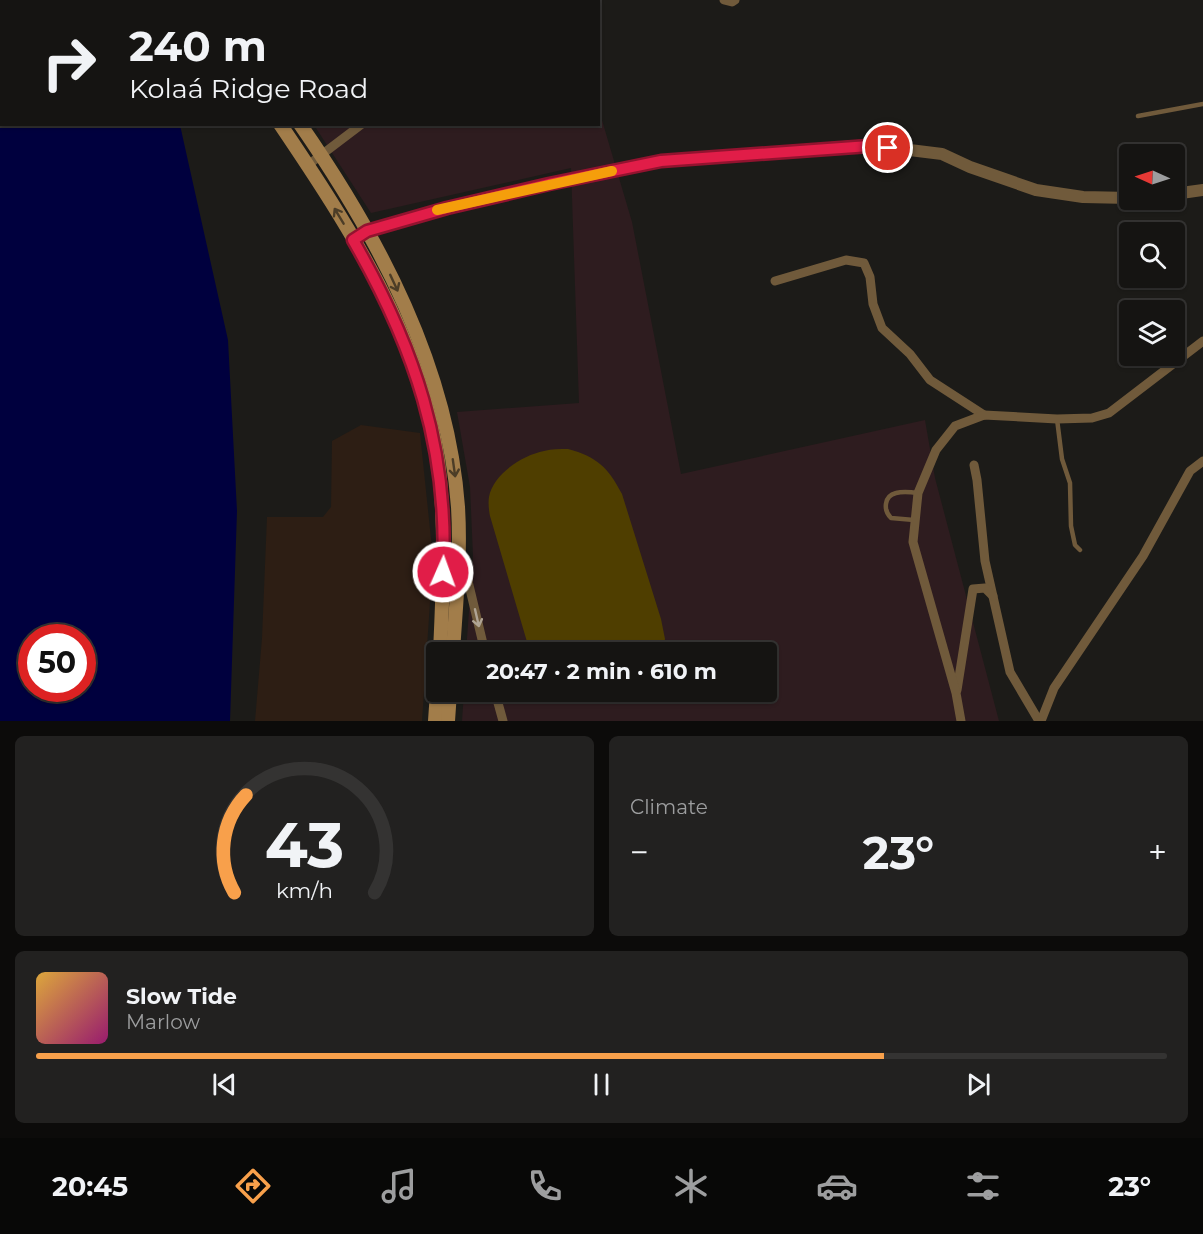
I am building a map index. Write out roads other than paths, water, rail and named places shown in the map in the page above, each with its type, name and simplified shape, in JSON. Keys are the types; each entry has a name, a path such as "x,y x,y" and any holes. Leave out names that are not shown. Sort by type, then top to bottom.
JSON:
{"main road":[{"path":"281,126 308,165 353,240 386,299 408,351 434,443 441,491 444,545 440,642"},
{"path":"301,126 322,156 378,251 412,323 438,393 454,468 459,542 454,642"},
{"path":"435,721 436,702"},
{"path":"448,721 449,702"}],"street":[{"path":"724,0 732,2 735,0"},
{"path":"308,165 360,126"},
{"path":"353,240 367,231 447,208 661,161 869,146 942,154 970,167 1036,190 1083,197 1119,198"},
{"path":"1185,192 1203,190"},
{"path":"776,281 846,260 864,263 870,277 873,304 882,328 910,354 930,380 984,416"},
{"path":"961,721 956,693 913,542 919,488 936,450 955,426 984,416 1057,419 1092,418 1109,413 1203,341"},
{"path":"1040,721 1054,688 1143,556 1190,471 1203,461"},
{"path":"974,465 985,561 1010,672 1040,721"},
{"path":"459,542 483,642"},
{"path":"956,693 973,589 985,588 994,597"},
{"path":"498,702 503,721"}],"lane":[{"path":"1138,116 1203,104"},
{"path":"1057,419 1062,459 1070,483 1071,526 1076,545 1080,550"},
{"path":"914,520 891,518 887,513 886,504 890,496 895,493 919,488"}]}
